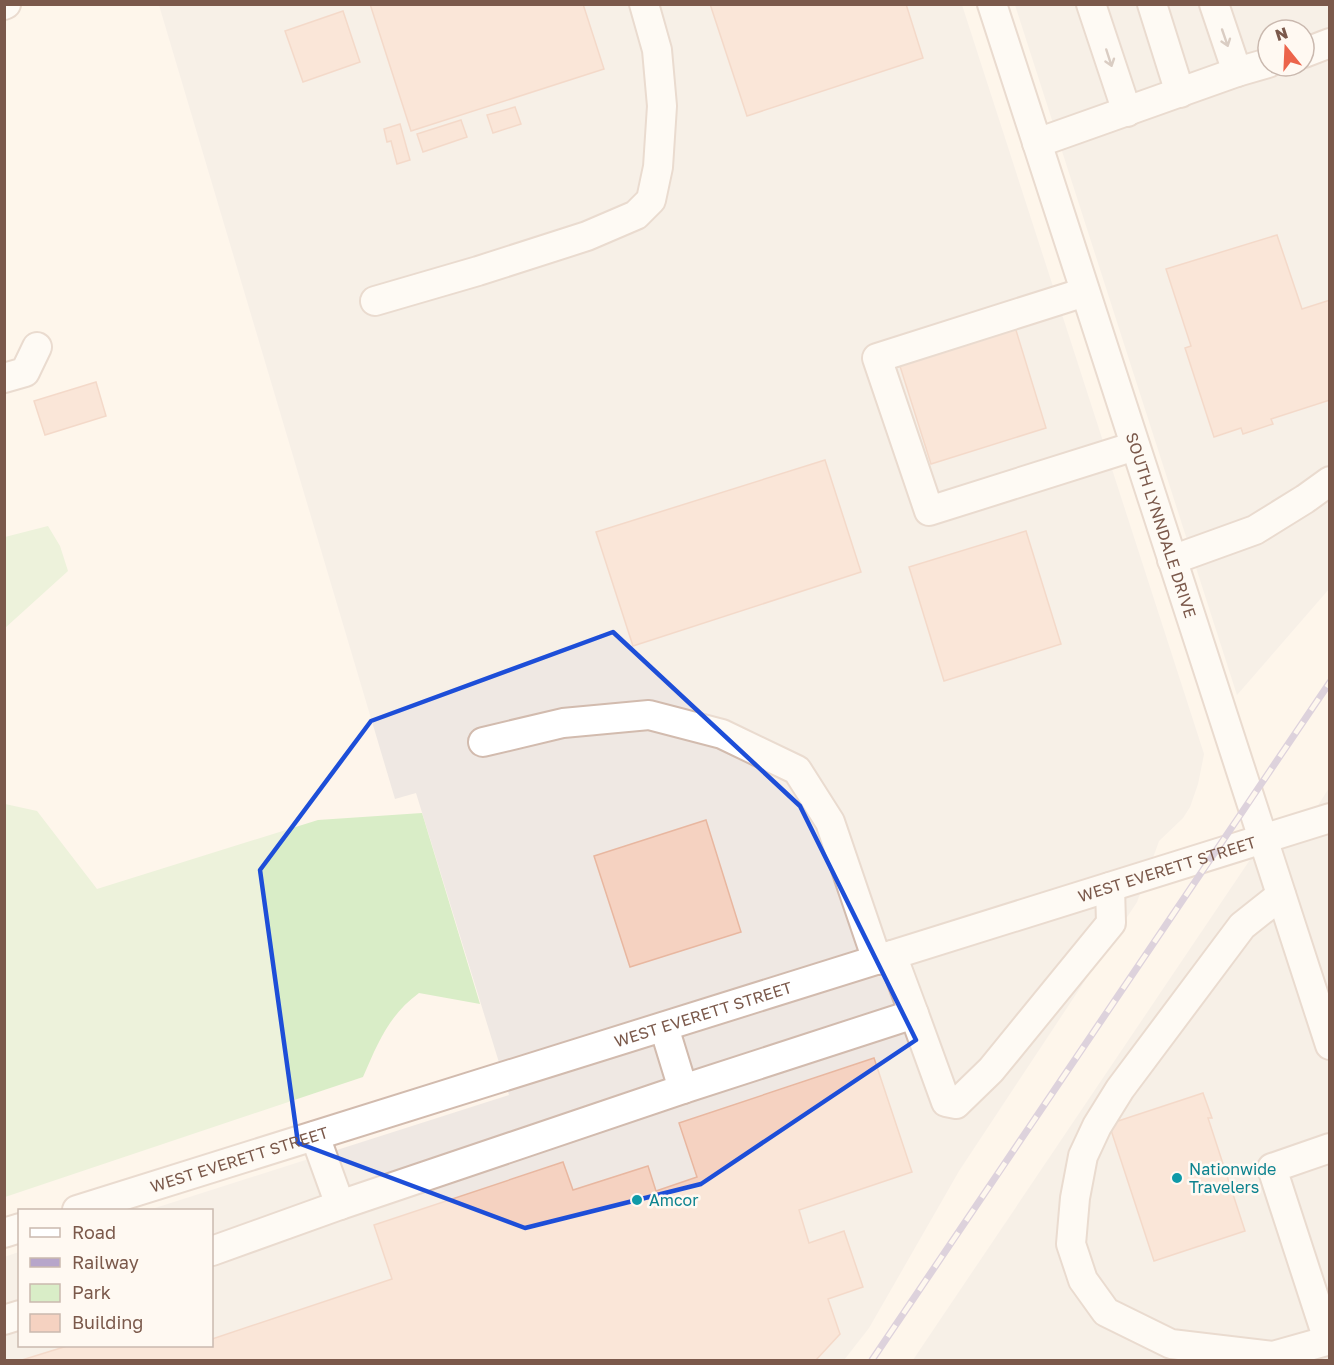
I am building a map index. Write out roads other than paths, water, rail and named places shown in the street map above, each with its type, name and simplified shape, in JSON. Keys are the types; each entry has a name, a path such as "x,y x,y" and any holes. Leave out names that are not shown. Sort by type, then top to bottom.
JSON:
{"street":[{"path":"375,302 478,272 587,236 636,215 651,200 658,167 662,106 657,50 644,4"},
{"name":"SOUTH LYNNDALE DRIVE","path":"992,4 1329,1044"},
{"path":"1091,4 1127,112"},
{"path":"1152,4 1180,93"},
{"path":"1214,4 1237,72"},
{"path":"1037,143 1256,66"},
{"path":"1085,292 877,358 929,511 1135,446"},
{"path":"4,378 25,372 37,348"},
{"path":"1172,560 1255,530 1305,499 1329,480"},
{"path":"483,742 563,723 649,715 722,734 797,770 830,822 884,957 914,1014 946,1102 956,1104 991,1070 1111,923 1110,886"},
{"name":"WEST EVERETT STREET","path":"80,1209 1329,818"},
{"path":"1281,895 1242,926 1120,1089 1096,1126 1083,1156 1071,1244 1083,1280 1106,1312 1171,1344 1273,1356 1329,1340 1272,1168 1329,1148"},
{"path":"213,1251 340,1205 683,1089 914,1014"},
{"path":"664,1026 683,1089"},
{"path":"315,1136 340,1205"}],"railway":[{"path":"872,1360 1330,682"}],"place":[{"name":"Nationwide Travelers","path":"1177,1178"},
{"name":"Amcor","path":"637,1200"}]}
